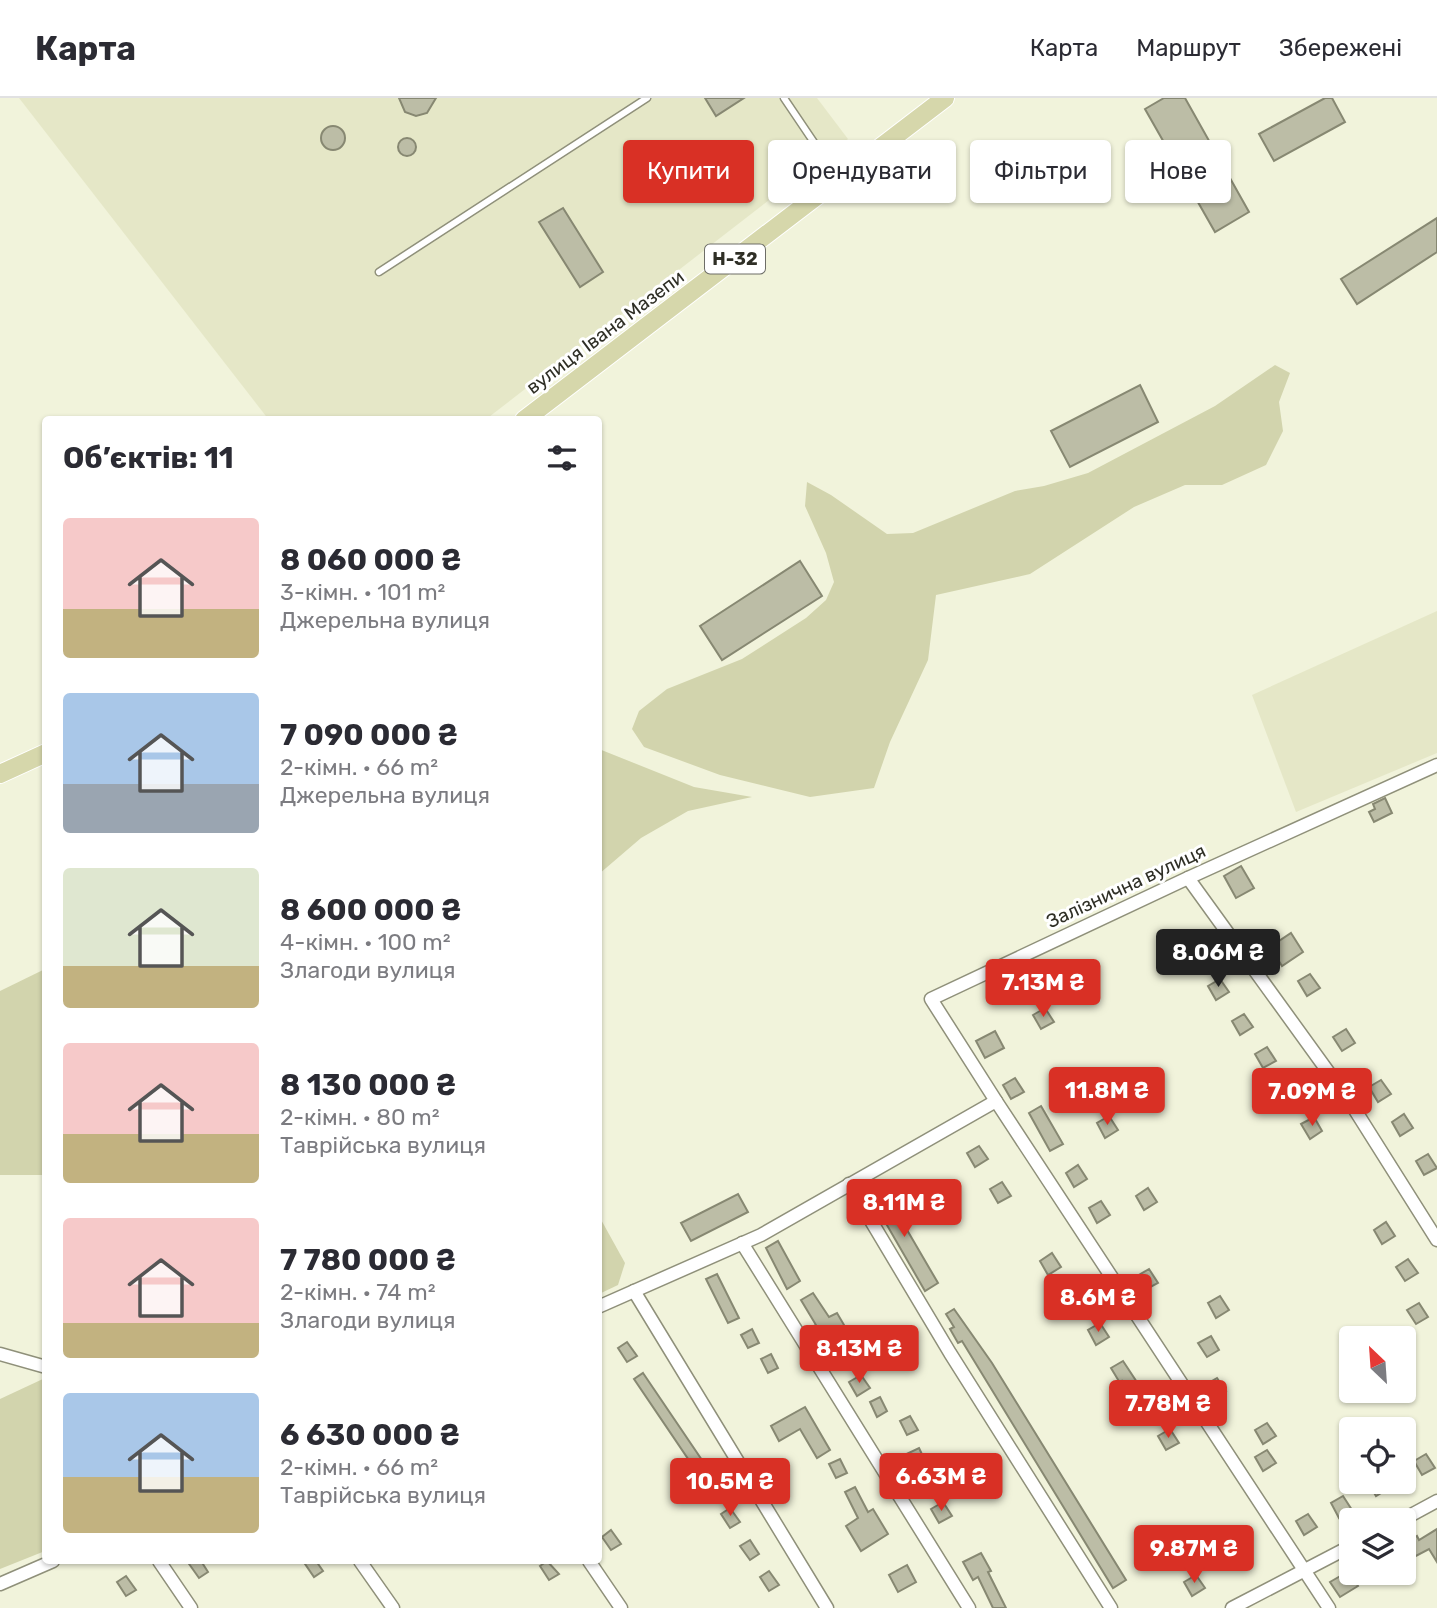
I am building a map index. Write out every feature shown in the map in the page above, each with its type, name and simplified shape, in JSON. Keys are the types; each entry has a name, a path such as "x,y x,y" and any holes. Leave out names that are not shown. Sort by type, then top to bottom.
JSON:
{"main road":[{"name":"вулиця Івана Мазепи","path":"891,140 945,98"},
{"name":"вулиця Івана Мазепи","path":"529,416 809,203"},
{"path":"0,774 42,755"}],"street":[{"name":"Залізнична вулиця","path":"996,1101 930,999 1437,765"},
{"path":"1188,878 1350,1102 1437,1240"},
{"path":"602,1305 742,1243 996,1101 1329,1608"},
{"path":"849,1184 950,1353 1111,1608"},
{"path":"742,1243 969,1608"},
{"path":"634,1290 827,1608"},
{"path":"0,1354 42,1366"},
{"path":"1416,1512 1437,1501"},
{"path":"1232,1608 1339,1552"},
{"path":"0,1584 46,1564"},
{"path":"161,1564 191,1608"},
{"path":"362,1564 393,1608"},
{"path":"591,1564 621,1608"}],"lane":[{"path":"379,272 647,98"},
{"path":"784,98 812,140"}],"shaded area":[{"path":"19,98 817,98 848,139 768,140 768,201 490,416 266,416"},
{"path":"1275,365 1290,373 1279,402 1283,431 1266,465 1222,485 1185,485 1134,507 1030,574 936,595 928,660 890,742 874,788 810,797 720,775 644,747 632,729 639,711 667,689 742,659 806,618 826,600 834,582 826,553 805,506 807,482 831,495 887,534 913,533 1015,491 1088,473 1215,406"},
{"path":"1437,611 1437,753 1296,812 1252,695"},
{"path":"602,750 694,787 752,797 688,811 641,838 602,871"},
{"path":"42,970 42,1175 0,1175 0,991"},
{"path":"602,1221 625,1263 618,1285 602,1293"},
{"path":"42,1379 42,1552 0,1569 0,1399"}],"building":[{"path":"399,98 436,98 427,113 416,116 405,112"},
{"path":"705,98 744,98 716,116"},
{"path":"1164,98 1185,98 1209,140 1163,140 1145,109"},
{"path":"1325,98 1332,98 1345,122 1274,161 1259,134"},
{"path":"333,126 341,130 345,138 341,146 333,150 325,146 321,138 325,130"},
{"path":"407,138 413,141 416,147 413,153 407,156 401,153 398,147 401,141"},
{"path":"1231,180 1249,212 1215,232 1198,203 1231,203"},
{"path":"563,208 603,272 580,287 539,222"},
{"path":"1437,218 1437,252 1357,304 1341,279"},
{"path":"1140,385 1158,422 1070,467 1051,431"},
{"path":"800,561 822,596 722,660 700,626"},
{"path":"1385,798 1392,813 1374,822 1369,812 1375,809 1373,804"},
{"path":"1241,866 1254,888 1236,898 1224,876"},
{"path":"1291,933 1303,952 1282,966 1270,947"},
{"path":"1310,974 1320,988 1307,996 1298,981"},
{"path":"1220,979 1229,992 1216,1000 1208,986"},
{"path":"1045,1008 1054,1022 1041,1029 1033,1015"},
{"path":"1244,1014 1253,1027 1240,1035 1232,1021"},
{"path":"1346,1029 1355,1043 1342,1051 1333,1037"},
{"path":"995,1031 1004,1048 985,1058 976,1041"},
{"path":"1267,1047 1276,1061 1263,1068 1255,1054"},
{"path":"1015,1078 1024,1092 1011,1099 1003,1085"},
{"path":"1381,1080 1391,1094 1378,1102 1369,1087"},
{"path":"1291,1082 1300,1096 1287,1104 1279,1090"},
{"path":"1041,1106 1063,1144 1050,1151 1029,1113"},
{"path":"1404,1114 1413,1128 1400,1136 1392,1122"},
{"path":"1109,1116 1118,1130 1105,1138 1097,1123"},
{"path":"1314,1117 1322,1131 1310,1139 1301,1124"},
{"path":"979,1146 988,1159 975,1167 967,1153"},
{"path":"1428,1154 1437,1168 1424,1175 1416,1161"},
{"path":"1078,1165 1087,1179 1074,1187 1066,1173"},
{"path":"1002,1182 1011,1196 998,1203 990,1189"},
{"path":"882,1187 938,1283 925,1291 869,1194"},
{"path":"1148,1188 1157,1202 1144,1210 1136,1196"},
{"path":"738,1194 748,1212 691,1241 681,1223"},
{"path":"1101,1201 1110,1215 1097,1223 1089,1208"},
{"path":"1386,1222 1395,1236 1382,1244 1374,1230"},
{"path":"778,1241 800,1281 787,1289 766,1248"},
{"path":"1052,1253 1061,1267 1048,1275 1040,1261"},
{"path":"1408,1259 1418,1273 1405,1281 1396,1267"},
{"path":"1149,1269 1158,1283 1145,1290 1137,1276"},
{"path":"717,1274 739,1318 728,1323 706,1279"},
{"path":"813,1293 829,1317 837,1313 847,1330 821,1344 812,1327 816,1325 801,1300"},
{"path":"1220,1296 1229,1310 1216,1318 1208,1303"},
{"path":"1419,1303 1428,1317 1416,1324 1407,1310"},
{"path":"954,1309 992,1363 1126,1580 1113,1588 962,1341 958,1343 950,1329 954,1327 946,1314"},
{"path":"1100,1323 1109,1337 1096,1345 1088,1330"},
{"path":"752,1329 759,1343 748,1348 741,1335"},
{"path":"1211,1336 1219,1350 1207,1357 1198,1343"},
{"path":"627,1342 637,1356 627,1362 618,1348"},
{"path":"771,1354 778,1368 768,1373 761,1359"},
{"path":"1123,1361 1156,1411 1143,1418 1122,1381 1120,1383 1111,1368"},
{"path":"643,1373 706,1466 697,1472 634,1379"},
{"path":"861,1375 870,1388 857,1396 849,1382"},
{"path":"1217,1378 1226,1391 1213,1399 1205,1385"},
{"path":"880,1397 887,1411 877,1417 870,1402"},
{"path":"805,1407 830,1450 817,1458 800,1429 779,1441 771,1426"},
{"path":"910,1416 918,1430 907,1435 900,1421"},
{"path":"1267,1423 1276,1436 1263,1444 1255,1430"},
{"path":"1170,1429 1179,1443 1166,1450 1158,1436"},
{"path":"919,1448 927,1465 906,1475 898,1458"},
{"path":"1267,1450 1276,1463 1263,1471 1255,1457"},
{"path":"1426,1454 1435,1468 1422,1475 1416,1460"},
{"path":"840,1459 847,1473 836,1478 829,1464"},
{"path":"710,1476 720,1490 710,1496 701,1482"},
{"path":"855,1487 868,1512 873,1509 888,1534 861,1551 846,1526 858,1518 845,1492"},
{"path":"1343,1496 1351,1508 1339,1508 1339,1518 1331,1503"},
{"path":"943,1502 952,1516 939,1523 931,1509"},
{"path":"730,1508 740,1522 730,1528 721,1514"},
{"path":"1308,1514 1317,1527 1304,1535 1296,1521"},
{"path":"1437,1529 1437,1562 1429,1549 1416,1556 1416,1537 1419,1540"},
{"path":"611,1530 621,1544 611,1550 602,1537"},
{"path":"750,1540 759,1554 750,1560 740,1546"},
{"path":"1242,1540 1251,1553 1239,1561 1230,1547"},
{"path":"981,1553 1006,1608 993,1608 978,1577 973,1580 963,1562"},
{"path":"189,1564 203,1564 208,1572 199,1578"},
{"path":"305,1564 318,1564 323,1571 314,1577"},
{"path":"550,1564 559,1574 549,1580 540,1566"},
{"path":"907,1565 916,1582 898,1592 889,1575"},
{"path":"769,1571 779,1585 769,1591 760,1577"},
{"path":"1196,1575 1205,1588 1192,1596 1184,1582"},
{"path":"126,1576 136,1590 126,1596 117,1582"},
{"path":"1339,1577 1339,1585 1358,1586 1340,1597 1330,1582"}]}
